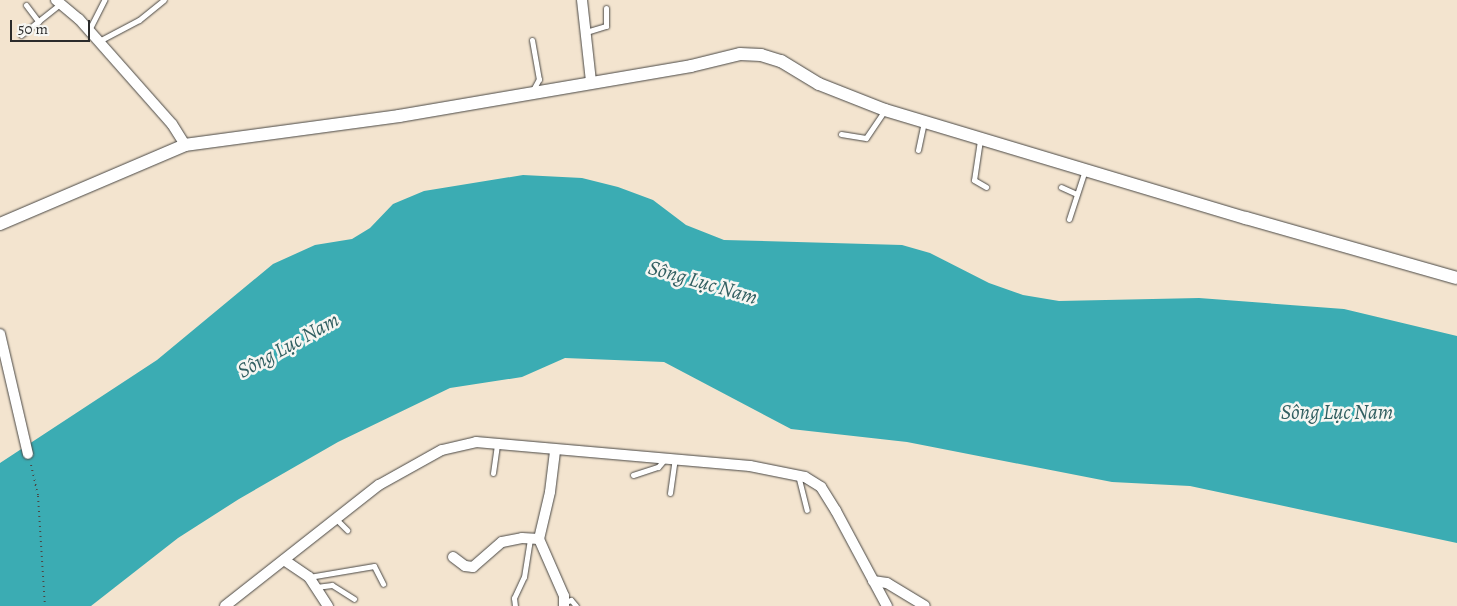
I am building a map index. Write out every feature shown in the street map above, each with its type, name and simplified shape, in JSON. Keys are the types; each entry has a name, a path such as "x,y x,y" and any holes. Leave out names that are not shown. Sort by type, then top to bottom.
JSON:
{"street":[{"path":"582,0 591,82"},
{"path":"58,2 89,30 172,124 184,145"},
{"path":"0,224 139,162 184,145 399,116 740,54 761,55 781,61 819,84 886,110 980,140 1457,278"},
{"path":"0,334 28,454"},
{"path":"225,606 379,485 419,461 466,443 670,459 798,474 821,487 887,606"},
{"path":"555,451 534,538 565,604"},
{"path":"453,556 465,566 473,567 502,542 534,538"},
{"path":"284,560 309,577 328,606"},
{"path":"873,581 887,583 925,606"}],"lane":[{"path":"89,30 104,0"},
{"path":"98,41 140,20 164,0"},
{"path":"21,35 39,22 58,2"},
{"path":"26,5 39,22"},
{"path":"586,32 606,26 606,8"},
{"path":"531,93 539,79 532,40"},
{"path":"841,134 866,138 886,110"},
{"path":"918,150 924,122"},
{"path":"980,140 974,180 986,187"},
{"path":"1068,219 1085,170"},
{"path":"1061,186 1077,194"},
{"path":"493,473 497,444"},
{"path":"634,475 658,467 670,459"},
{"path":"670,459 670,493"},
{"path":"798,474 807,510"},
{"path":"336,518 346,530"},
{"path":"515,606 514,598 524,577 534,538"},
{"path":"309,577 374,566 383,584"},
{"path":"316,588 332,585 354,599"},
{"path":"565,604 571,600 576,606"}],"path":[{"path":"28,454 38,496 46,606"}],"water":[{"name":"Sông Lục Nam","path":"523,175 582,178 618,187 653,200 686,225 724,240 902,245 930,253 989,283 1023,295 1059,301 1199,298 1344,309 1457,336 1457,543 1190,486 1112,482 907,442 791,429 664,362 565,358 522,377 450,388 338,442 239,499 178,538 91,606 0,606 0,463 157,360 273,264 315,245 352,239 370,228 393,204 424,191"}]}
